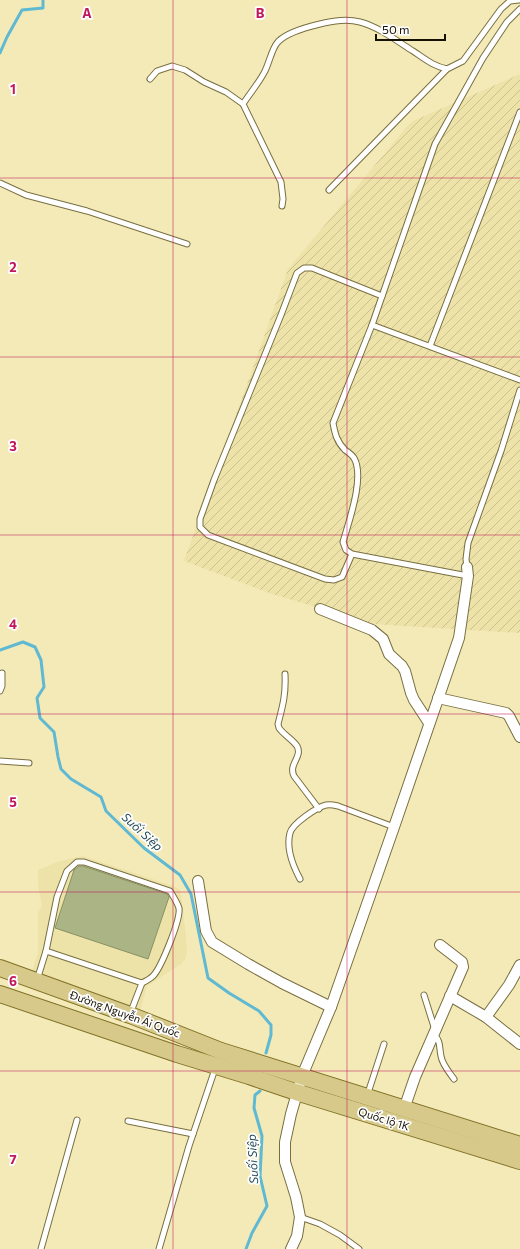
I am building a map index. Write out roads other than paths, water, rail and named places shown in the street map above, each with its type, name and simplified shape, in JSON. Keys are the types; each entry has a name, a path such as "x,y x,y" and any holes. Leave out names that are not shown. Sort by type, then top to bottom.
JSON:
{"main road":[{"name":"Đường Nguyễn Ái Quốc","path":"0,968 130,1015 221,1051 250,1068"},
{"name":"Đường Nguyễn Ái Quốc","path":"0,994 216,1066 250,1068"},
{"name":"Quốc lộ 1K","path":"250,1068 302,1076 520,1145"},
{"name":"Quốc lộ 1K","path":"250,1068 296,1092 520,1161"}],"street":[{"path":"291,1249 297,1236 300,1217 296,1197 285,1162 284,1142 296,1092 331,1006 459,638 467,572"},
{"path":"320,609 372,630 383,639 389,654 402,666 405,671 414,700 429,724"},
{"path":"438,698 506,713 520,737"},
{"path":"198,880 206,931 212,942 282,983 331,1006"},
{"path":"404,1108 415,1077 462,967 462,962 440,945"},
{"path":"486,1017 509,985 520,965"},
{"path":"450,996 486,1017 520,1044"}],"lane":[{"path":"329,190 447,69 463,61 501,9 510,2 519,0"},
{"path":"520,9 507,22 483,58 435,144 372,325 333,422 335,435 341,445 354,458 359,472 357,488 343,542 346,550 352,554 467,572 466,559 468,542 501,451 520,390"},
{"path":"243,104 252,90 260,82 277,43 286,36 304,28 328,22 358,22 370,26 436,66 447,69"},
{"path":"150,79 157,71 172,66 185,70 204,82 226,92 243,104 281,182 283,200 282,206"},
{"path":"430,346 520,112"},
{"path":"0,183 26,195 87,210 186,244"},
{"path":"352,554 342,577 334,580 325,579 208,535 200,527 200,519 214,480 297,273 304,268 312,268 382,296"},
{"path":"372,325 520,380"},
{"path":"0,691 2,686 2,673"},
{"path":"285,674 285,699 278,724 279,728 296,745 298,750 298,755 292,768 294,776 319,809"},
{"path":"0,761 29,763"},
{"path":"300,879 293,865 289,840 290,832 292,828 311,812 325,806 338,806 394,827"},
{"path":"36,982 46,952 57,897 67,871 77,862 84,862 170,891 179,907 179,913 173,935 154,975 142,983 130,1015"},
{"path":"46,952 142,983"},
{"path":"424,995 434,1033 440,1042 441,1057 446,1068 454,1079"},
{"path":"367,1097 384,1044"},
{"path":"158,1249 193,1134 216,1066"},
{"path":"42,1249 77,1120"},
{"path":"128,1121 193,1134"},
{"path":"300,1217 320,1224 340,1235 359,1249"}],"waterway":[{"name":"Suối Siệp","path":"0,53 22,10 43,8 43,0"},
{"name":"Suối Siệp","path":"0,650 23,642 35,647 41,660 44,687 37,698 40,718 54,732 61,769 71,779 101,797 106,811 144,848 180,875 191,894 208,978 259,1011 271,1025 271,1035 266,1053"},
{"name":"Suối Siệp","path":"246,1249 252,1233 267,1206 260,1176 262,1136 254,1108 255,1095 260,1091"}]}
